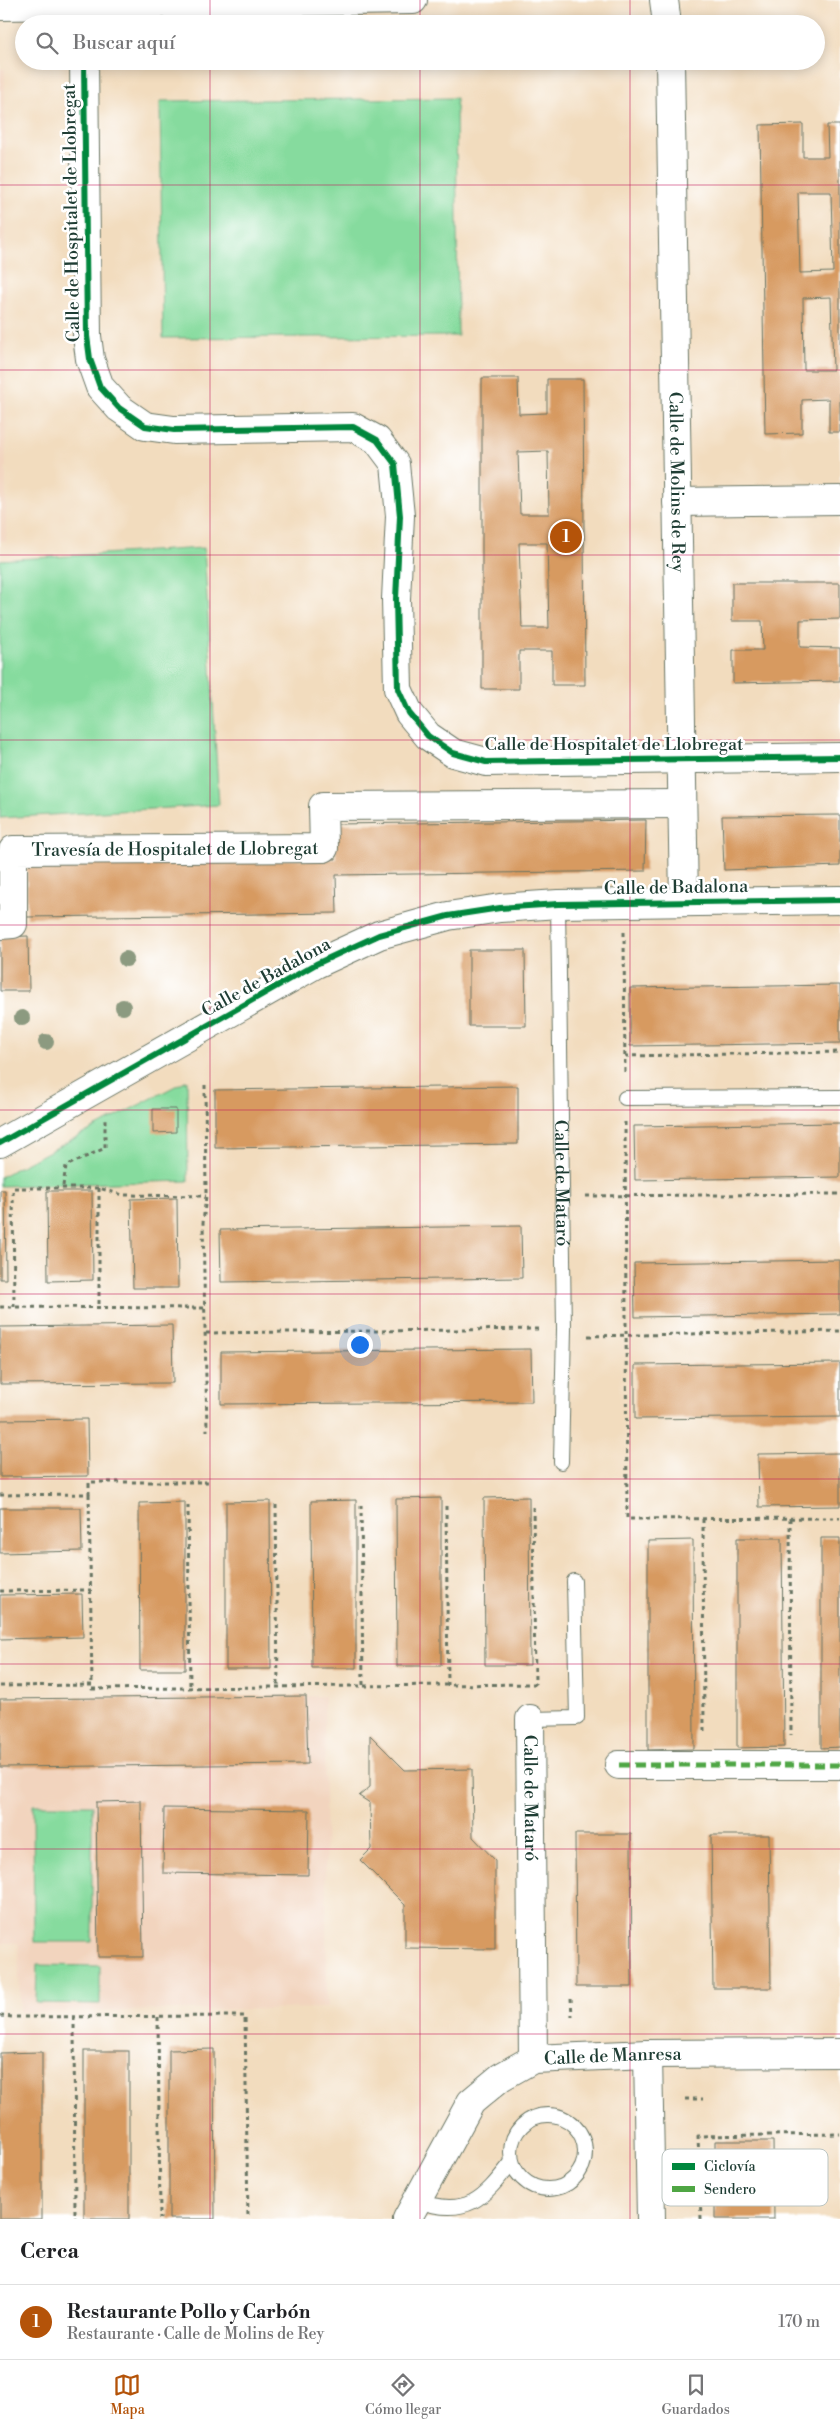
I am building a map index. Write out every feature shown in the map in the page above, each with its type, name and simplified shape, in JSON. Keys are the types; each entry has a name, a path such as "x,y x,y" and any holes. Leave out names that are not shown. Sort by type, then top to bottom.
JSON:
{"street":[{"path":"0,6 83,14 302,1 413,0"},
{"path":"664,0 666,15"},
{"name":"Calle de Hospitalet de Llobregat","path":"84,70 87,336 90,359 100,387 119,408 145,426 174,430 353,427 377,440 395,464 400,516 396,599 398,689 409,714 428,736 453,754 486,762 840,757"},
{"name":"Calle de Molins de Rey","path":"670,70 684,902"},
{"path":"677,502 840,500"},
{"name":"Travesía de Hospitalet de Llobregat","path":"0,925 13,924 12,850 324,848 323,806 682,804"},
{"name":"Calle de Badalona","path":"0,1143 316,964 380,934 448,916 500,908 558,904 840,900"},
{"name":"Calle de Mataró","path":"530,1719 533,2059"},
{"path":"619,1765 840,1765"},
{"name":"Calle de Manresa","path":"412,2210 472,2102 501,2077 533,2059 648,2054 840,2053"},
{"path":"648,2054 651,2219"}],"lane":[{"name":"Calle de Mataró","path":"558,904 564,1333 561,1462"},
{"path":"625,1098 840,1097"},
{"name":"Calle de Mataró","path":"530,1719 577,1718 574,1581"},
{"path":"412,2210 432,2206 450,2207 476,2202 512,2162 513,2138 519,2128 528,2120 540,2115 564,2118 581,2135 585,2147 584,2159 580,2170 572,2180 562,2186 550,2189 532,2184 518,2174 512,2162"}],"path":[{"path":"624,929 627,1519 840,1518"},
{"path":"625,1056 840,1052"},
{"path":"63,1186 66,1166 105,1148 105,1085"},
{"path":"205,1085 206,1196 203,1223 207,1431"},
{"path":"14,1307 12,1188 63,1186 99,1188 123,1195 206,1196"},
{"path":"99,1188 99,1308"},
{"path":"562,1196 840,1194"},
{"path":"0,1307 205,1308"},
{"path":"206,1333 564,1333 626,1335 840,1331"},
{"path":"208,1482 89,1482 92,1689 536,1684 533,1503"},
{"path":"0,1495 89,1494"},
{"path":"361,1505 362,1686"},
{"path":"188,1506 190,1688"},
{"path":"276,1506 278,1686"},
{"path":"446,1506 448,1685"},
{"path":"703,1518 704,1766"},
{"path":"790,1518 791,1765"},
{"path":"0,1591 90,1590"},
{"path":"0,1686 92,1686"},
{"path":"571,1998 572,2016"},
{"path":"0,2016 245,2016 248,2219"},
{"path":"74,2017 75,2219"},
{"path":"158,2017 160,2219"},
{"path":"685,2099 703,2099"},
{"path":"698,2149 698,2136 840,2134"},
{"path":"700,2206 700,2219"}],"shaded area":[{"path":"0,69 5,69 6,541 0,541"},
{"path":"324,1696 327,2008 20,2012 18,1943 0,1943 0,1699"}],"green space":[{"path":"456,98 458,336 163,338 160,101"},
{"path":"204,548 219,805 0,818 0,560"},
{"path":"187,1080 188,1181 0,1186 0,1177"},
{"path":"33,1805 92,1805 92,1942 34,1942"},
{"path":"37,1965 100,1966 100,2004 36,2003"}],"building":[{"path":"803,124 803,157 828,157 827,125 840,125 840,432 829,432 829,399 802,400 802,433 765,434 760,125","holes":["798,192 831,192 833,272 800,273","831,297 833,370 804,370 803,298"]},
{"path":"482,378 518,378 519,414 547,413 547,379 583,379 585,685 552,685 552,651 519,651 519,689 482,689","holes":["548,451 549,514 520,514 518,452","519,543 547,543 549,628 522,628"]},
{"path":"732,583 840,583 840,619 800,620 800,647 840,648 840,681 733,683 733,650 763,650 762,621 732,621"},
{"path":"840,815 840,866 724,870 722,816"},
{"path":"646,820 645,871 336,875 337,913 27,917 27,862 336,859 335,824"},
{"path":"28,936 29,991 0,991 0,937"},
{"path":"469,950 525,950 526,1026 469,1026"},
{"path":"840,985 840,1043 630,1046 630,988"},
{"path":"518,1086 518,1144 215,1148 215,1090"},
{"path":"153,1109 176,1109 176,1132 153,1133"},
{"path":"840,1123 840,1177 635,1180 634,1126"},
{"path":"0,1190 5,1190 6,1279 0,1279"},
{"path":"47,1191 92,1191 93,1280 48,1281"},
{"path":"177,1198 178,1288 133,1288 131,1199"},
{"path":"521,1226 522,1278 221,1282 220,1230"},
{"path":"840,1260 840,1314 635,1317 634,1263"},
{"path":"172,1325 173,1383 0,1384 0,1327"},
{"path":"531,1349 532,1402 221,1404 221,1352"},
{"path":"840,1363 840,1417 635,1419 635,1365"},
{"path":"87,1419 88,1476 0,1477 0,1420"},
{"path":"840,1453 840,1506 759,1507 758,1454"},
{"path":"529,1497 530,1665 485,1665 484,1498"},
{"path":"441,1498 441,1666 397,1666 396,1499"},
{"path":"356,1500 356,1668 312,1668 311,1501"},
{"path":"270,1501 271,1669 226,1669 226,1502"},
{"path":"185,1502 185,1670 140,1670 139,1503"},
{"path":"0,1508 81,1508 82,1551 0,1553"},
{"path":"737,1538 782,1538 784,1747 737,1748"},
{"path":"821,1538 840,1538 840,1747 821,1748"},
{"path":"693,1540 694,1749 648,1750 648,1541"},
{"path":"82,1594 83,1637 0,1639 0,1595"},
{"path":"306,1696 308,1764 0,1767 0,1699"},
{"path":"370,1735 405,1770 472,1769 473,1837 495,1860 495,1949 405,1948 405,1905 360,1860 371,1849 370,1803 359,1796 370,1787"},
{"path":"141,1801 143,1957 98,1957 96,1802"},
{"path":"164,1808 309,1810 308,1875 163,1873"},
{"path":"575,1834 631,1834 632,1987 576,1987"},
{"path":"711,1835 769,1835 771,1988 713,1988"},
{"path":"214,2049 215,2219 169,2219 169,2050"},
{"path":"84,2051 129,2051 129,2219 84,2219"},
{"path":"42,2052 42,2219 0,2219 0,2053"},
{"path":"715,2141 773,2141 773,2149 715,2149"},
{"path":"715,2206 774,2206 774,2219 715,2219"}],"marked path":[{"path":"619,1765 840,1765"}],"cycle path":[{"path":"84,70 87,336 90,359 100,387 119,408 145,426 174,430 353,427 377,440 395,464 400,516 396,599 398,689 409,713 428,736 453,753 486,762 840,757"},
{"path":"0,1143 316,964 379,935 448,916 500,908 558,904 840,900"}],"place":[{"name":"Restaurante Pollo y Carbón","path":"566,537"}]}
